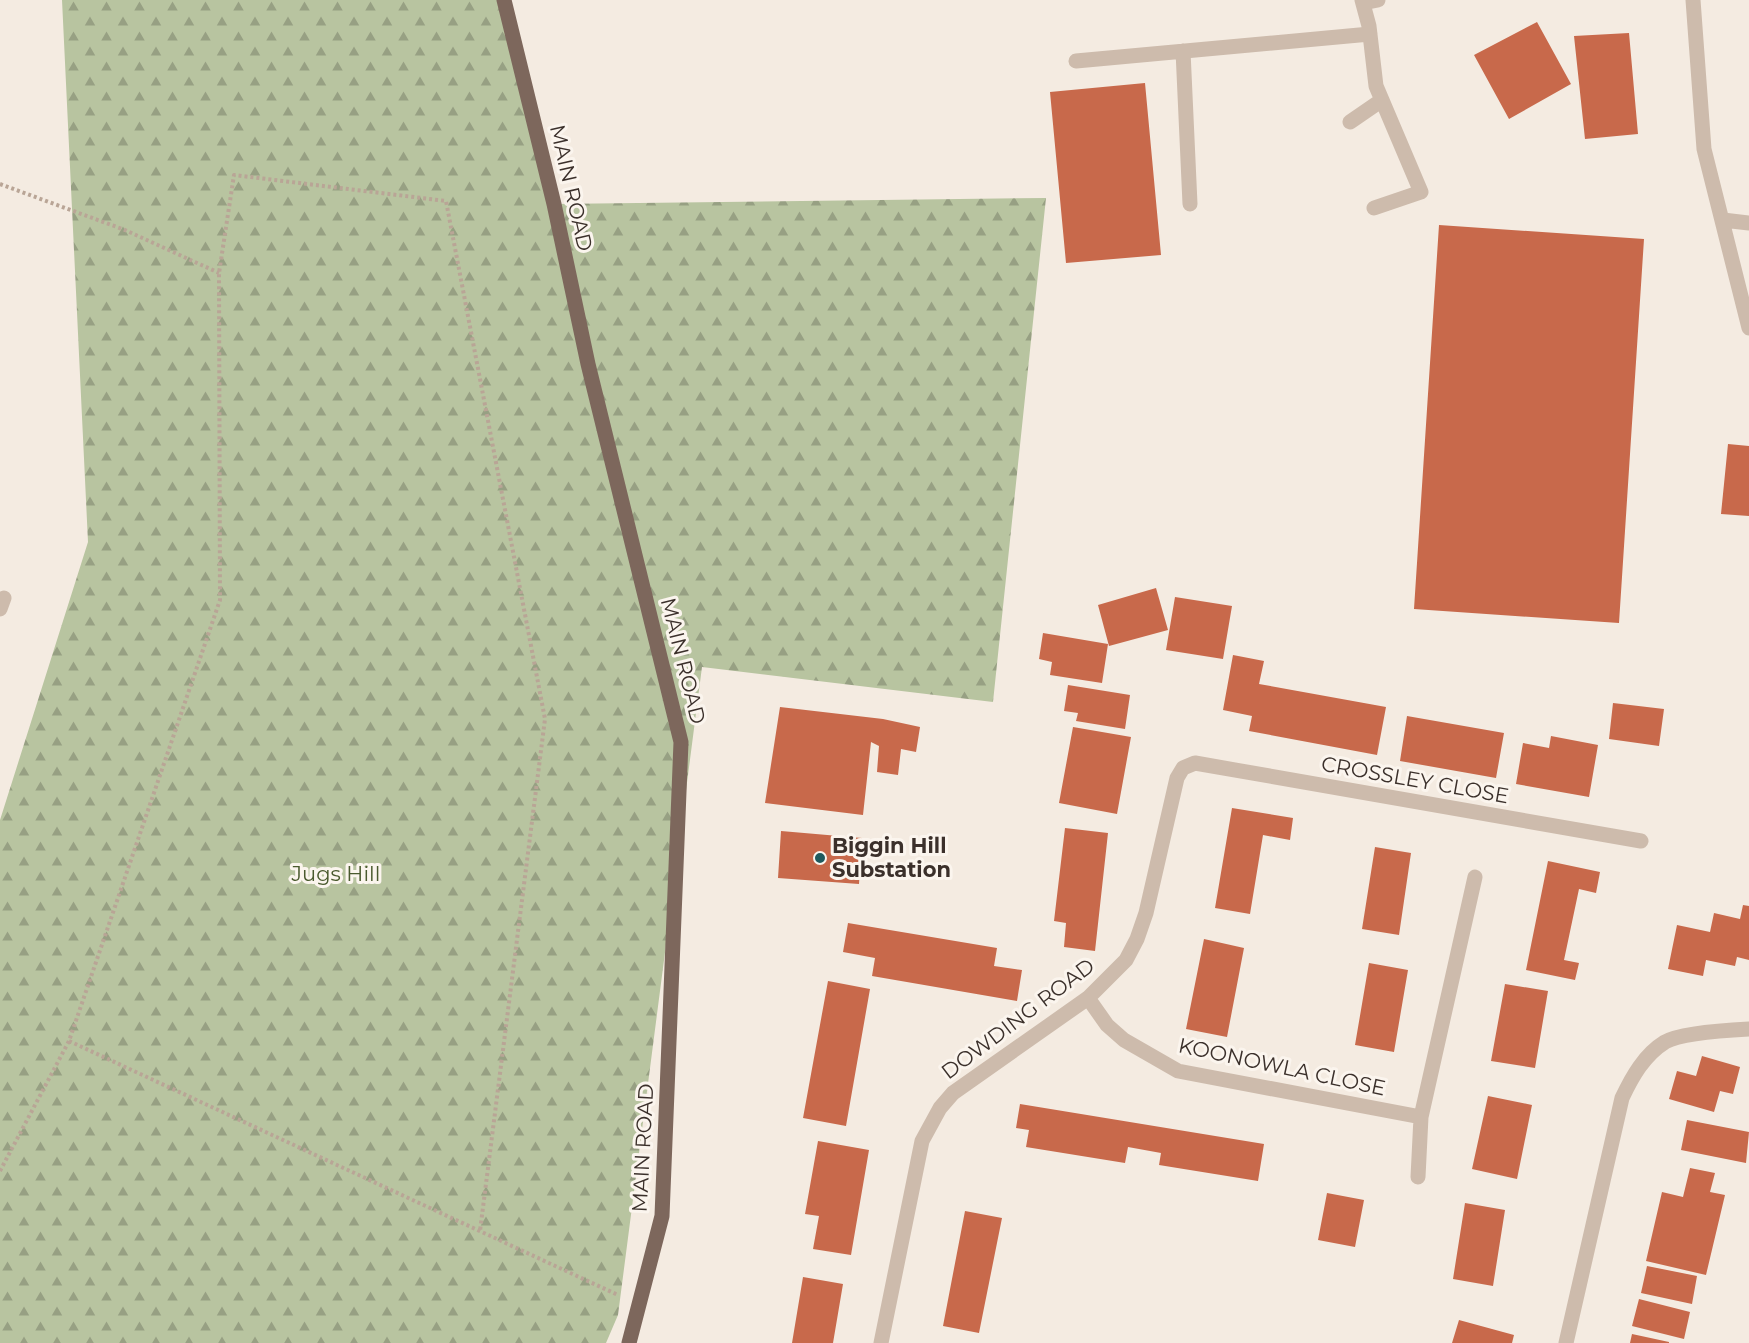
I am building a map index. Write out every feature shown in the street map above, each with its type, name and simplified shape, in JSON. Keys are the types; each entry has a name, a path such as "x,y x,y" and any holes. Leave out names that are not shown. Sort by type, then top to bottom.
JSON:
{"main road":[{"name":"MAIN ROAD","path":"504,0 554,204 591,375 681,742 662,1216 641,1306 629,1343"}],"street":[{"path":"1693,0 1704,149 1749,328"},
{"path":"1368,1 1370,34 1379,93 1421,192 1374,207"},
{"path":"1076,61 1370,34"},
{"path":"1183,51 1190,204"},
{"path":"1350,122 1379,93"},
{"path":"1723,220 1749,224"},
{"name":"CROSSLEY CLOSE","path":"1183,768 1194,763 1641,841"},
{"name":"DOWDING ROAD","path":"880,1343 922,1141 930,1123 953,1093 1088,998 1126,960 1137,939 1146,913 1177,778 1183,768"},
{"path":"1418,1178 1421,1117 1475,877"},
{"name":"KOONOWLA CLOSE","path":"1088,998 1107,1025 1124,1040 1178,1071 1421,1117"},
{"path":"1566,1343 1622,1098 1635,1070 1665,1042 1711,1032 1749,1029"}],"path":[{"path":"0,1171 69,1041 220,600 219,273 234,175 446,201 545,719 480,1231"},
{"path":"0,184 125,230 219,273"},
{"path":"69,1041 641,1306"}],"green space":[{"name":"Jugs Hill","path":"62,0 504,0 554,204 1046,198 993,702 702,667 618,1315 606,1343 0,1343 0,820 88,542"}],"building":[{"path":"1537,22 1571,84 1509,119 1474,55"},
{"path":"1629,33 1638,134 1585,139 1574,36"},
{"path":"1145,83 1161,255 1066,263 1050,92"},
{"path":"1439,225 1644,239 1619,623 1414,609"},
{"path":"1728,444 1749,446 1749,516 1721,514"},
{"path":"1156,588 1168,630 1109,646 1098,605"},
{"path":"1175,597 1232,606 1223,659 1166,650"},
{"path":"1043,633 1108,644 1102,683 1050,675 1052,662 1039,659"},
{"path":"1233,655 1264,661 1259,684 1386,707 1377,755 1249,731 1252,716 1223,710"},
{"path":"1068,685 1130,695 1125,729 1076,721 1078,713 1064,711"},
{"path":"1613,703 1664,709 1659,746 1609,739"},
{"path":"780,707 883,719 920,727 916,752 901,749 898,775 877,772 879,746 871,742 863,815 765,803"},
{"path":"1407,716 1504,733 1496,778 1400,761"},
{"path":"1073,727 1131,737 1117,814 1059,803"},
{"path":"1551,736 1598,745 1589,797 1516,784 1523,743 1549,748"},
{"path":"1232,808 1293,818 1290,840 1263,835 1250,914 1215,908"},
{"path":"1065,828 1108,833 1095,951 1064,947 1066,923 1054,921"},
{"name":"Biggin Hill Substation","path":"781,831 862,838 859,884 778,878"},
{"path":"1375,847 1411,853 1399,935 1362,929"},
{"path":"1548,861 1600,872 1596,893 1579,889 1564,960 1579,963 1575,980 1526,970"},
{"path":"1743,905 1749,906 1749,960 1737,957 1735,966 1706,960 1703,976 1668,969 1677,925 1710,932 1714,913 1740,919"},
{"path":"848,923 997,948 994,966 1022,970 1017,1001 872,976 875,958 843,952"},
{"path":"1204,939 1244,948 1227,1037 1186,1029"},
{"path":"1369,963 1408,970 1394,1052 1355,1045"},
{"path":"828,981 870,989 846,1126 803,1118"},
{"path":"1505,984 1548,991 1535,1068 1491,1061"},
{"path":"1702,1056 1740,1067 1733,1094 1720,1091 1714,1112 1669,1099 1677,1071 1696,1076"},
{"path":"1488,1096 1532,1105 1517,1179 1472,1169"},
{"path":"1020,1104 1264,1144 1258,1181 1159,1165 1161,1153 1128,1147 1125,1163 1026,1147 1029,1130 1016,1128"},
{"path":"1687,1120 1749,1132 1746,1163 1681,1150"},
{"path":"818,1141 869,1150 851,1255 813,1249 819,1216 805,1214"},
{"path":"1690,1168 1715,1173 1710,1192 1725,1195 1706,1275 1646,1261 1662,1192 1683,1197"},
{"path":"1327,1193 1364,1200 1355,1247 1318,1240"},
{"path":"1465,1203 1505,1210 1493,1286 1453,1279"},
{"path":"965,1211 1002,1218 979,1333 943,1326"},
{"path":"1647,1266 1697,1276 1692,1304 1641,1293"},
{"path":"803,1277 843,1284 833,1343 792,1343"},
{"path":"1639,1299 1690,1312 1684,1339 1632,1326"},
{"path":"1459,1320 1514,1335 1512,1343 1452,1343"},
{"path":"1632,1334 1669,1342 1669,1343 1630,1343"}],"place":[{"name":"Biggin Hill Substation","path":"820,858"}]}
